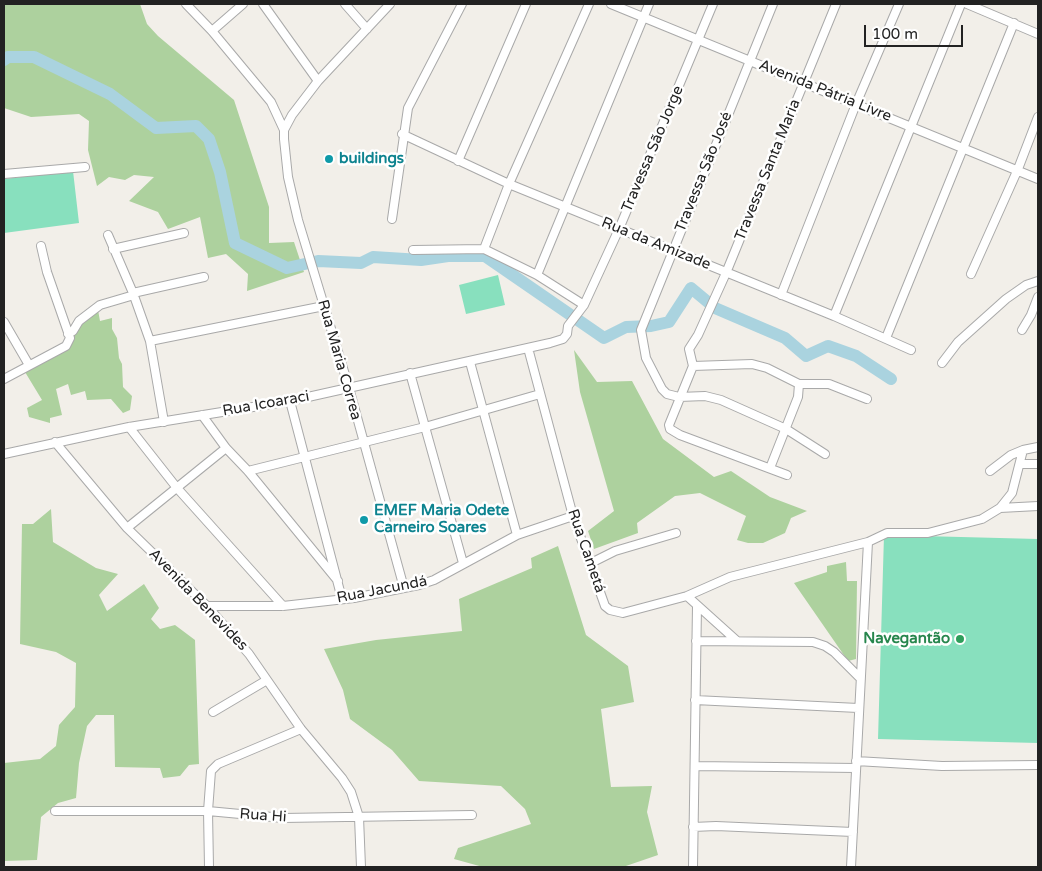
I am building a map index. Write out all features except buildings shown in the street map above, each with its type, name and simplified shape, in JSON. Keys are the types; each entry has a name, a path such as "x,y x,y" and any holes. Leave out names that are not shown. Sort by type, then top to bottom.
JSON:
{"street":[{"path":"186,4 212,31 271,102 284,130"},
{"path":"212,31 243,4"},
{"path":"263,4 318,81"},
{"path":"345,4 367,29"},
{"path":"284,130 292,115 318,81 390,4"},
{"path":"392,219 402,134 408,108 462,4"},
{"path":"458,162 526,4"},
{"path":"484,249 509,184 589,4"},
{"name":"Avenida Pátria Livre","path":"611,4 910,125 963,149 1018,169 1038,180"},
{"path":"537,275 649,4"},
{"name":"Travessa São Jorge","path":"528,348 563,338 568,334 571,322 584,305 619,229 713,4"},
{"name":"Travessa São José","path":"679,397 668,394 662,389 646,358 641,326 774,4"},
{"name":"Travessa Santa Maria","path":"693,366 689,350 698,335 726,273 836,4"},
{"path":"781,295 856,104 899,4"},
{"path":"834,316 910,125 961,4"},
{"path":"967,4 1038,34"},
{"path":"886,338 1014,23"},
{"path":"971,274 1018,169 1038,117"},
{"name":"Rua Maria Correa","path":"284,130 288,177 309,258 349,388 362,443 404,588"},
{"name":"Rua da Amizade","path":"402,134 458,162 509,184 834,316 912,350"},
{"path":"4,174 85,168"},
{"path":"113,249 184,233"},
{"path":"108,235 134,294 150,341 164,422"},
{"path":"4,379 66,346 70,338 47,272 41,246"},
{"path":"413,250 484,249 537,275 584,305"},
{"path":"68,334 73,331 83,317 100,305 134,294 204,277"},
{"path":"942,363 958,342 1006,299 1026,285 1038,281"},
{"path":"1022,330 1031,315 1038,297"},
{"path":"150,341 324,306"},
{"path":"4,322 29,365"},
{"name":"Rua Icoaraci","path":"4,454 129,427 290,401 528,348"},
{"name":"Rua Cametá","path":"528,348 573,516 605,606 616,612 634,611 687,596 730,577 868,542 887,533 928,533 962,526 982,519 1000,508"},
{"path":"470,362 517,535"},
{"path":"788,475 680,435 670,429 669,425 679,397 693,366 752,364 767,368 799,384 834,385 867,399"},
{"path":"410,373 462,564"},
{"path":"770,468 798,397 799,384"},
{"path":"248,470 425,427 540,394"},
{"path":"679,397 705,396 721,400 786,429 825,454"},
{"path":"290,401 303,457 342,599"},
{"path":"202,415 226,448 248,470 338,581"},
{"path":"129,427 177,488 283,606"},
{"name":"Avenida Benevides","path":"55,442 127,528 207,606 249,654 301,729 346,785 359,818 361,867"},
{"path":"990,471 1003,460 1023,450 1038,447"},
{"path":"127,528 226,448"},
{"path":"1000,508 1012,493 1023,450"},
{"path":"1020,464 1038,464"},
{"path":"1000,508 1038,506"},
{"name":"Rua Jacundá","path":"207,606 283,606 342,599 404,588 434,580 517,535 573,516"},
{"path":"590,563 615,551 676,533"},
{"path":"851,867 868,542"},
{"path":"687,596 736,641"},
{"path":"693,867 697,606"},
{"path":"696,641 813,642 825,646 834,652 860,677"},
{"path":"213,712 268,680"},
{"path":"695,700 858,708"},
{"path":"208,867 209,776 214,768 301,729"},
{"path":"695,766 856,764 942,766 1038,765"},
{"name":"Rua Hi","path":"54,811 208,811 283,818 359,818 472,814"},
{"path":"693,827 716,826 852,832"}],"green space":[{"path":"4,4 140,4 147,24 158,36 234,100 269,207 269,243 294,242 304,272 247,291 248,274 226,254 208,258 200,217 168,229 158,212 129,201 154,177 134,175 125,180 109,177 97,186 88,150 89,121 79,114 31,117 4,108"},
{"path":"73,171 79,223 4,233 4,179"},
{"path":"498,275 505,305 466,314 459,285"},
{"path":"98,310 100,321 112,318 112,329 117,338 119,358 122,364 123,387 132,396 130,410 123,413 111,399 87,400 85,391 71,395 68,384 56,389 62,415 50,418 50,423 29,417 27,408 42,400 25,372 73,336 79,325"},
{"path":"574,350 597,382 632,381 663,439 714,477 731,471 770,497 807,511 791,518 785,533 763,543 748,543 737,540 746,516 700,493 675,496 637,523 638,533 594,549 588,531 614,511 580,392"},
{"path":"51,509 53,542 96,568 118,574 99,595 107,611 144,584 159,608 151,619 160,629 175,625 195,640 199,764 189,765 180,776 163,778 160,768 115,767 114,715 96,715 87,726 79,763 76,798 58,803 41,817 37,860 4,861 4,763 40,759 56,746 59,725 75,707 76,663 56,652 20,644 22,524 33,524"},
{"name":"Navegantão","path":"884,535 1038,539 1038,743 878,739"},
{"path":"558,546 586,635 628,666 634,702 601,709 611,787 652,786 647,812 658,855 623,867 483,867 454,859 458,848 531,824 525,809 501,786 419,781 392,750 350,719 343,690 324,649 376,640 462,631 459,599 532,568 531,558"},
{"path":"846,562 847,581 857,581 856,659 848,661 794,583 827,572 827,566"}],"waterway":[{"path":"4,60 8,57 34,57 110,94 156,128 196,126 209,139 220,172 235,243 287,268 318,261 361,263 373,257 421,260 448,256 485,256 604,338 626,327 651,326 669,322 691,288 715,308 785,338 806,356 828,346 856,356 891,379"}],"place":[{"name":"buildings","path":"329,159"},
{"name":"EMEF Maria Odete Carneiro Soares","path":"364,520"},
{"name":"Navegantão","path":"960,639"}]}
